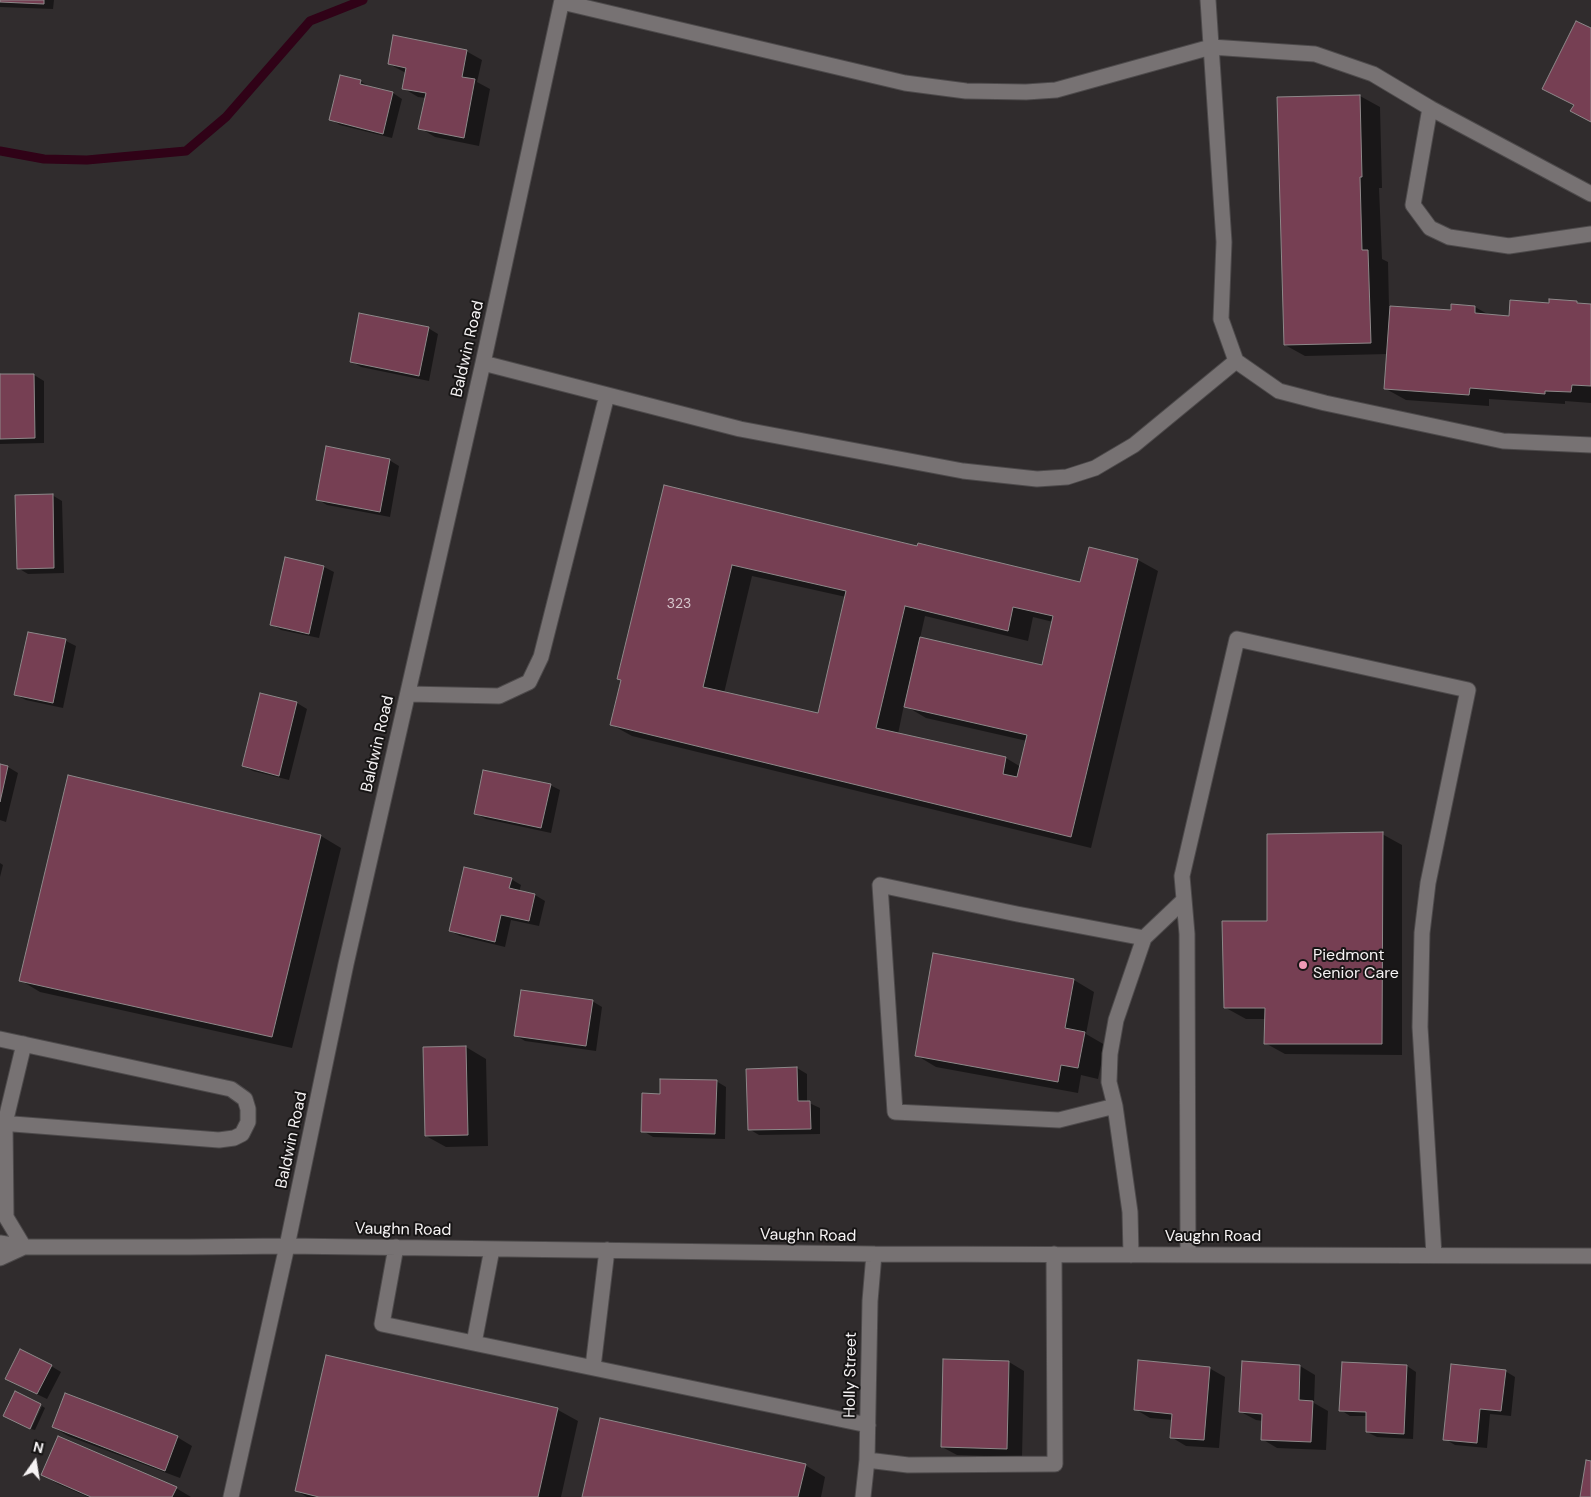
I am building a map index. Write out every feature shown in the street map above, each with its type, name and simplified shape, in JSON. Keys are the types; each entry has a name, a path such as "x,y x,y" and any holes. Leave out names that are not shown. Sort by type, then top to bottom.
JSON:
{"street":[{"path":"1208,0 1224,242 1221,319 1236,361 1278,392 1503,441 1591,445"},
{"path":"562,1 905,83 966,91 1026,92 1056,90 1211,47 1315,54 1374,74 1430,108 1591,194"},
{"name":"Baldwin Road","path":"231,1497 287,1246 346,964 483,363 562,1"},
{"path":"1430,108 1413,205 1430,228 1449,236 1509,246 1591,234"},
{"path":"483,363 740,429 963,471 1037,479 1067,476 1095,468 1134,445 1236,361"},
{"path":"408,694 499,696 529,682 541,657 607,395"},
{"path":"1188,1255 1188,934 1182,876 1237,639 1468,690 1428,883 1421,949 1420,1027 1434,1255"},
{"path":"1115,1106 1059,1120 895,1112 880,886 1144,938"},
{"path":"1131,1254 1130,1212 1115,1106 1109,1082 1110,1054 1116,1020 1144,938 1184,900"},
{"path":"0,1039 231,1090 245,1099 248,1108 248,1122 242,1134 234,1138 219,1140 2,1123"},
{"path":"24,1044 2,1123 6,1217 24,1246"},
{"name":"Vaughn Road","path":"0,1243 24,1246 287,1246 874,1254 1591,1256"},
{"name":"Vaughn Road","path":"0,1258 24,1246"},
{"path":"396,1248 382,1324 868,1424"},
{"path":"474,1343 492,1249"},
{"path":"593,1367 607,1250"},
{"name":"Holly Street","path":"863,1497 867,1460 870,1301 874,1254"},
{"path":"867,1460 908,1465 1056,1464 1054,1254"}],"building":[{"path":"0,0 44,0 44,4 0,2"},
{"path":"1576,21 1591,28 1591,122 1570,111 1574,105 1542,89"},
{"path":"393,35 467,50 462,77 475,79 464,138 418,129 426,93 402,89 406,68 388,64"},
{"path":"340,75 361,80 360,84 393,92 383,134 329,120"},
{"path":"1360,95 1362,250 1368,250 1371,343 1284,345 1277,97"},
{"path":"1549,299 1591,304 1591,386 1572,385 1571,392 1545,391 1545,394 1470,388 1469,395 1384,389 1390,306 1451,310 1451,304 1475,306 1475,313 1509,316 1510,300 1549,303"},
{"path":"359,313 429,327 419,376 350,362"},
{"path":"0,374 34,374 35,438 0,439"},
{"path":"326,446 390,459 380,512 316,500"},
{"path":"664,485 917,546 918,543 1080,582 1089,547 1138,559 1071,837 610,725 621,680 617,679","holes":["732,565 846,591 818,713 703,687","905,606 1008,631 1013,607 1053,616 1042,665 920,637 904,707 1027,735 1017,777 1003,774 1006,757 876,728"]},
{"path":"53,494 54,568 17,569 15,495"},
{"path":"285,557 324,566 309,634 270,625"},
{"path":"28,632 66,639 53,703 14,695"},
{"path":"260,693 297,702 279,776 242,766"},
{"path":"0,764 8,766 0,802"},
{"path":"483,770 551,784 541,828 474,814"},
{"path":"68,775 321,835 272,1037 19,981"},
{"name":"Piedmont Senior Care","path":"1383,832 1382,1044 1264,1044 1265,1008 1224,1008 1222,921 1267,921 1267,834"},
{"path":"464,867 512,878 509,888 535,894 529,921 501,915 495,942 449,931"},
{"path":"933,953 1074,979 1065,1028 1085,1032 1078,1068 1061,1065 1058,1082 915,1056"},
{"path":"521,990 593,1000 586,1046 514,1036"},
{"path":"466,1046 468,1135 425,1136 423,1047"},
{"path":"797,1067 798,1101 810,1101 811,1129 748,1130 746,1069"},
{"path":"660,1079 717,1080 715,1134 641,1132 642,1093 660,1094"},
{"path":"20,1349 52,1365 37,1394 5,1379"},
{"path":"326,1355 558,1408 538,1497 319,1497 295,1491"},
{"path":"943,1359 1009,1361 1007,1449 941,1447"},
{"path":"1138,1360 1210,1367 1204,1440 1170,1438 1172,1414 1134,1410"},
{"path":"1242,1361 1300,1365 1299,1400 1313,1401 1311,1442 1261,1440 1262,1414 1239,1412"},
{"path":"1342,1362 1407,1365 1404,1434 1366,1432 1366,1412 1339,1411"},
{"path":"1451,1364 1506,1370 1501,1411 1480,1409 1477,1443 1443,1440"},
{"path":"15,1391 41,1404 30,1429 3,1416"},
{"path":"65,1393 178,1436 165,1471 52,1427"},
{"path":"600,1418 806,1464 798,1497 582,1497"},
{"path":"58,1436 177,1487 172,1497 91,1497 41,1475"},
{"path":"1586,1460 1591,1461 1591,1497 1580,1497"}],"waterway":[{"path":"0,151 44,159 87,160 186,151 226,117 310,21 363,0"}],"place":[{"name":"Piedmont Senior Care","path":"1303,965"}]}
